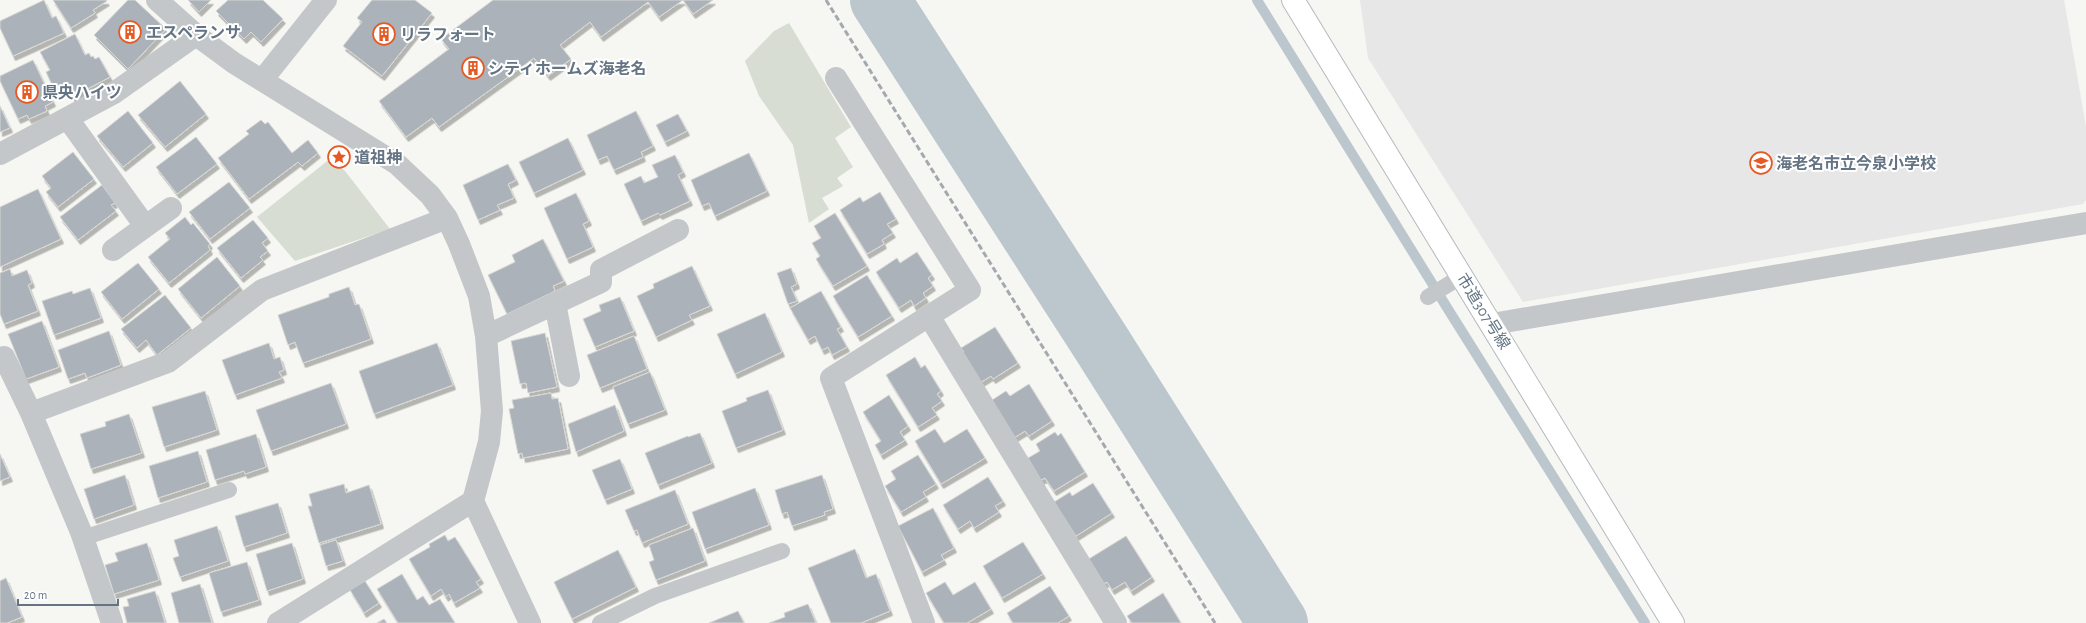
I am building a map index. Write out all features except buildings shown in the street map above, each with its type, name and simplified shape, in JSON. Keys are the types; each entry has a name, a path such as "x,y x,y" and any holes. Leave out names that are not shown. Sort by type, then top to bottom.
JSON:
{"street":[{"path":"157,0 196,35 234,63 263,79 397,164 430,195 446,218 459,244 479,296 486,336 492,411 489,442 473,501 530,623"},
{"path":"263,79 326,0"},
{"name":"市道307号線","path":"1293,0 1455,280 1492,324 1674,623"},
{"path":"0,154 68,119 114,93 196,35"},
{"path":"836,78 970,290 831,378 924,623"},
{"path":"68,119 145,226"},
{"path":"112,250 171,208"},
{"path":"31,413 168,362 262,290 446,218"},
{"path":"1492,324 2086,223"},
{"path":"486,336 601,282 601,270 678,230"},
{"path":"555,303 569,376"},
{"path":"929,316 1116,623"},
{"path":"4,357 31,413 83,538 112,623"},
{"path":"278,623 473,501"}],"lane":[{"path":"1428,297 1455,280"},
{"path":"83,538 229,490"},
{"path":"600,623 655,596 782,551"}],"shaded area":[{"name":"海老名市立今泉小学校","path":"1360,0 2064,0 2086,127 2086,200 2083,204 1523,302 1368,58"},
{"path":"789,23 851,127 835,138 853,167 837,178 843,186 822,198 829,209 809,223 793,145 759,96 745,61 774,31"},
{"path":"331,158 345,171 390,229 295,261 257,217"}],"waterway":[{"path":"880,0 1101,343 1278,623"},
{"path":"1257,0 1451,314 1645,623"}],"railway":[{"path":"826,0 1215,623"}],"place":[{"name":"エスペランサ","path":"130,32"},
{"name":"リラフォート","path":"384,34"},
{"name":"シティホームズ海老名","path":"473,68"},
{"name":"県央ハイツ","path":"27,92"},
{"name":"道祖神","path":"339,157"},
{"name":"海老名市立今泉小学校","path":"1761,163"}]}
